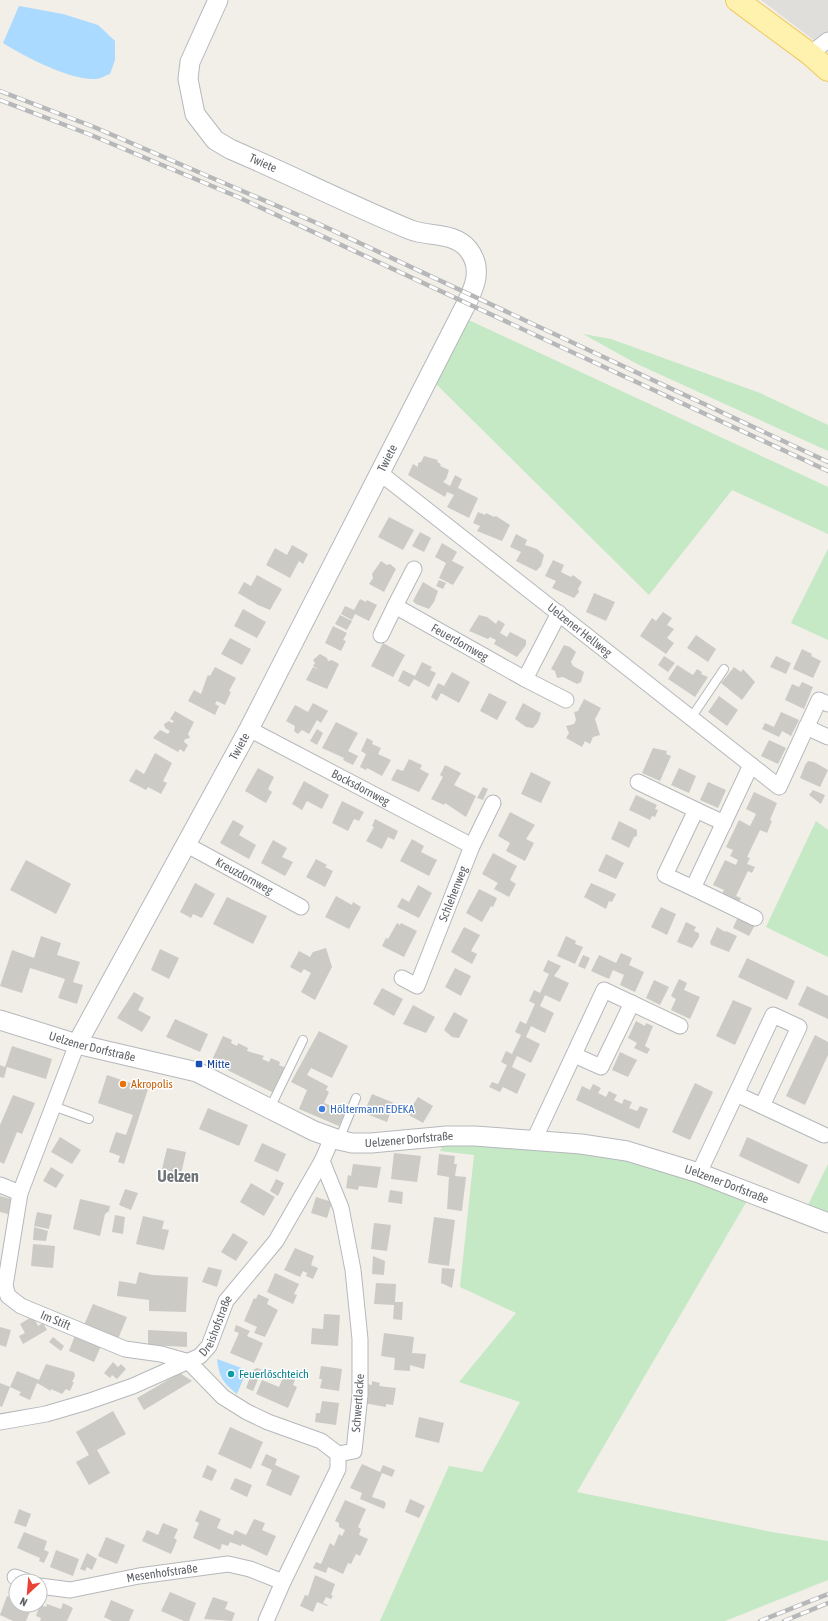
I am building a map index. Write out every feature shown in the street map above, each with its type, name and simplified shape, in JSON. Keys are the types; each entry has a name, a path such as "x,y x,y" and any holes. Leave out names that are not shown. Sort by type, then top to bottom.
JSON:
{"main road":[{"path":"737,0 810,54 828,70"}],"street":[{"name":"Twiete","path":"77,1044 249,729 475,285 476,266 467,248 459,241 413,230 230,149 215,140 195,114 188,78 190,62 218,0"},
{"path":"810,54 828,40"},
{"name":"Uelzener Hellweg","path":"380,473 779,787 806,728"},
{"path":"381,635 414,569"},
{"name":"Feuerdornweg","path":"395,606 566,700"},
{"path":"525,678 559,613"},
{"path":"828,704 819,700 806,728 828,737"},
{"name":"Bocksdornweg","path":"249,729 472,846"},
{"path":"693,888 751,766"},
{"path":"638,782 724,823"},
{"name":"Schlehenweg","path":"402,978 422,988 472,846 493,803"},
{"path":"696,810 665,875 756,918"},
{"name":"Kreuzdornweg","path":"187,845 301,907"},
{"path":"534,1140 604,990 680,1026"},
{"path":"574,1055 601,1067 632,1003"},
{"path":"699,1173 773,1015 799,1027 762,1106"},
{"name":"Uelzener Dorfstraße","path":"0,1020 77,1044 197,1072 336,1139 352,1143 371,1143 447,1136 534,1140 581,1144 627,1151 699,1173 828,1222"},
{"name":"Im Stift","path":"77,1044 20,1193 5,1286 8,1296 22,1306 125,1349 161,1354 189,1362 223,1397 247,1412 268,1422 321,1441 338,1454"},
{"path":"736,1094 824,1135"},
{"name":"Dreishofstraße","path":"0,1422 46,1414 87,1402 133,1386 200,1356 209,1346 226,1300 276,1241 336,1139"},
{"name":"Schwertlacke","path":"322,1161 341,1208 353,1270 360,1339 360,1395 354,1451 338,1454"},
{"path":"0,1185 20,1193"},
{"path":"266,1621 283,1582 338,1470 338,1454"},
{"name":"Mesenhofstraße","path":"48,1587 70,1590 139,1576 228,1564 250,1569 283,1582"}],"lane":[{"path":"691,718 724,669"},
{"path":"270,1108 303,1040"},
{"path":"336,1139 356,1098"},
{"path":"54,1106 89,1118"}],"shaded area":[{"path":"761,0 828,0 828,51"}],"green space":[{"path":"460,316 828,487 828,534 732,490 649,595 429,377"},
{"path":"583,334 611,339 760,393 828,425 828,451 637,364"},
{"path":"828,549 828,640 791,623"},
{"path":"816,821 828,830 828,957 766,927"},
{"path":"447,1136 581,1144 751,1194 577,1492 772,1532 828,1541 828,1580 725,1621 380,1621 449,1466 482,1472 520,1402 459,1382 516,1313 460,1287 474,1155 440,1151"},
{"path":"828,1164 828,1213 808,1205"}],"water":[{"path":"19,6 63,14 98,25 115,41 115,60 110,74 96,79 86,79 74,76 35,61 3,43"},
{"path":"217,1359 247,1370 237,1394 222,1379"}],"building":[{"path":"424,456 438,460 437,462 441,464 440,466 449,470 446,479 443,482 450,486 455,475 462,479 458,488 478,498 469,518 447,507 454,495 447,492 445,497 408,475 413,464 418,467 418,463 421,462"},
{"path":"478,512 485,515 486,513 494,517 496,516 510,525 502,541 477,531 480,526 473,523"},
{"path":"389,517 414,530 403,550 378,537"},
{"path":"420,532 431,538 424,552 412,546"},
{"path":"516,534 527,540 525,545 537,549 544,555 541,566 536,571 516,561 521,552 510,547"},
{"path":"442,543 457,552 452,561 464,567 453,585 439,578 446,563 435,557"},
{"path":"292,545 308,554 303,564 299,561 290,578 266,565 275,548 287,555"},
{"path":"553,560 564,565 561,572 571,577 573,575 582,582 578,589 579,592 574,598 552,588 556,581 545,576"},
{"path":"381,561 387,565 390,564 396,569 384,592 369,584 373,578 372,574"},
{"path":"257,575 282,589 270,610 258,605 238,593 244,582 251,586"},
{"path":"439,580 446,583 443,589 436,586"},
{"path":"423,582 438,591 434,602 429,609 416,604 413,601"},
{"path":"594,593 615,602 606,621 586,612"},
{"path":"360,599 366,602 367,600 377,605 369,621 355,614 352,620 341,614 345,606 354,610"},
{"path":"243,609 266,622 257,638 234,626"},
{"path":"663,612 672,618 667,625 674,629 667,638 674,643 666,654 640,636 652,618 656,621"},
{"path":"340,615 352,621 347,630 335,624"},
{"path":"479,615 487,617 496,624 498,620 505,624 500,633 507,637 510,632 526,640 526,645 517,657 494,644 496,640 490,637 488,639 469,631"},
{"path":"333,626 347,633 343,640 346,641 341,651 325,643"},
{"path":"696,635 716,649 708,662 687,648"},
{"path":"230,638 251,649 242,665 221,654"},
{"path":"383,643 405,655 393,677 371,666"},
{"path":"564,645 570,647 576,652 571,662 573,666 584,672 581,682 577,684 563,677 557,678 555,671 551,669"},
{"path":"802,649 821,661 813,678 793,669"},
{"path":"320,654 327,658 328,661 332,660 339,664 327,689 306,680 313,667 319,670 313,666 315,663 313,660"},
{"path":"664,656 675,663 668,672 658,665"},
{"path":"776,656 791,663 786,674 770,667"},
{"path":"422,662 432,667 430,670 436,673 429,687 414,679 409,687 398,681 403,670 415,676"},
{"path":"677,665 693,675 697,669 702,672 701,674 708,677 695,697 668,679"},
{"path":"215,667 236,678 229,691 231,692 225,705 217,701 215,704 219,706 215,715 188,701 194,690 201,694 208,675 210,676"},
{"path":"734,667 741,672 743,669 755,682 742,700 721,683"},
{"path":"452,672 470,682 459,703 441,693 437,701 431,697 438,683 444,686"},
{"path":"802,682 813,687 804,709 785,700 792,684 799,687"},
{"path":"489,693 507,702 497,720 480,711"},
{"path":"719,696 738,710 727,726 708,712"},
{"path":"584,699 601,708 595,719 600,735 593,737 590,744 585,741 582,747 566,738 569,733 566,726 574,724 576,720 574,712 578,711"},
{"path":"313,703 328,711 321,723 317,720 309,734 302,730 298,734 294,731 295,726 286,721 295,705 308,712"},
{"path":"523,703 541,713 538,722 533,728 526,727 515,719"},
{"path":"175,711 194,722 188,734 190,738 185,739 184,742 188,745 184,752 180,749 178,752 153,738 160,730 168,734 170,731 165,728 164,724 169,721 172,723 174,721 170,719"},
{"path":"781,712 799,720 791,736 782,731 779,737 762,729 765,723 774,727"},
{"path":"336,722 358,733 348,751 358,756 353,765 343,760 344,758 322,748"},
{"path":"317,729 323,733 317,745 310,741"},
{"path":"367,738 373,741 372,744 381,748 378,754 391,760 382,776 367,768 366,770 360,767 366,754 361,751"},
{"path":"769,740 786,748 778,764 761,756"},
{"path":"653,748 667,751 666,754 671,756 660,781 642,773"},
{"path":"155,753 172,763 163,781 167,783 161,794 148,787 146,790 129,781 136,769 144,774"},
{"path":"409,759 422,765 420,769 429,774 419,792 391,780 397,769 403,771"},
{"path":"808,761 814,762 828,770 820,787 800,778"},
{"path":"445,765 461,773 454,785 476,796 466,817 445,803 444,805 431,799 443,777 440,775"},
{"path":"258,768 274,777 268,789 272,792 266,803 245,791"},
{"path":"679,768 696,776 689,793 671,785"},
{"path":"531,772 551,782 541,803 521,794"},
{"path":"304,781 329,795 322,809 307,801 302,810 292,804"},
{"path":"708,782 726,790 718,808 700,800"},
{"path":"483,787 488,789 483,800 477,798"},
{"path":"813,790 825,795 821,804 809,795"},
{"path":"754,792 777,803 770,820 772,821 767,833 760,830 747,857 750,858 747,864 755,867 752,873 748,871 736,896 741,898 738,904 721,896 724,890 713,885 725,860 736,865 738,860 730,856 733,850 726,847 739,820 750,826 756,814 746,809"},
{"path":"636,795 657,805 655,809 658,810 655,817 652,816 650,820 629,810"},
{"path":"342,801 364,812 359,821 354,819 348,831 332,823"},
{"path":"510,812 535,825 526,839 534,843 525,861 506,851 510,843 498,836"},
{"path":"375,819 398,831 394,840 388,837 382,849 366,841 374,827 372,826"},
{"path":"233,820 244,826 239,835 256,845 249,859 220,843"},
{"path":"619,821 637,830 637,836 634,837 629,848 611,839"},
{"path":"412,839 424,846 421,852 437,860 429,876 400,861"},
{"path":"273,840 287,848 282,857 293,862 285,876 261,863"},
{"path":"493,853 517,866 510,880 516,884 509,897 494,889 498,883 482,874"},
{"path":"606,854 624,863 616,879 598,871"},
{"path":"316,859 327,865 325,867 333,871 325,887 306,877"},
{"path":"26,860 71,884 56,914 10,890"},
{"path":"195,883 215,894 202,918 193,914 191,918 180,912"},
{"path":"591,883 616,894 612,902 609,901 606,909 584,897"},
{"path":"418,885 432,893 419,918 397,907 402,898 409,902"},
{"path":"479,889 497,898 493,907 491,906 482,922 466,913"},
{"path":"336,896 352,905 353,902 361,907 349,929 325,917"},
{"path":"227,897 267,916 253,944 213,924"},
{"path":"661,907 676,914 667,935 651,927"},
{"path":"738,917 755,925 749,936 733,928"},
{"path":"686,922 696,927 694,931 699,933 699,937 692,948 677,942"},
{"path":"397,923 400,925 401,923 417,931 404,957 382,946 386,938 388,939"},
{"path":"464,927 480,935 471,951 477,954 472,964 451,952"},
{"path":"717,927 725,932 726,931 737,936 729,952 711,945 710,942"},
{"path":"41,936 61,943 57,955 80,962 73,982 83,985 77,1004 58,998 65,979 30,968 22,993 0,986 12,950 34,958"},
{"path":"566,936 576,941 575,944 583,947 575,964 557,956"},
{"path":"326,948 332,967 315,1000 301,992 311,973 304,969 301,973 290,967 299,951 310,957 313,952"},
{"path":"160,949 179,958 169,979 151,970"},
{"path":"621,953 632,958 629,965 644,972 635,992 620,985 624,975 613,970 609,979 591,971 599,955 616,963"},
{"path":"583,955 590,958 585,969 578,966"},
{"path":"747,958 795,981 787,1000 738,977"},
{"path":"548,960 561,966 554,976 569,983 560,1002 545,995 540,1006 554,1013 545,1033 531,1026 526,1037 540,1044 531,1063 517,1056 514,1062 512,1067 526,1074 517,1094 503,1087 500,1092 489,1087 492,1082 498,1084 507,1065 501,1062 506,1051 512,1054 521,1035 515,1032 520,1021 526,1024 535,1004 529,1001 534,990 540,993 549,974 543,971"},
{"path":"455,968 471,976 461,996 445,987"},
{"path":"679,979 687,983 684,990 700,997 690,1019 671,1010 676,999 671,996"},
{"path":"654,980 669,987 660,1005 646,998"},
{"path":"807,986 828,996 828,1019 798,1005"},
{"path":"382,988 403,999 394,1016 373,1004"},
{"path":"134,992 144,998 138,1010 151,1017 142,1032 117,1018"},
{"path":"733,1000 752,1008 735,1045 716,1036"},
{"path":"413,1005 435,1017 426,1033 403,1024"},
{"path":"454,1012 468,1020 459,1038 452,1037 444,1030"},
{"path":"175,1019 208,1034 200,1052 166,1037"},
{"path":"636,1021 645,1026 646,1023 653,1026 645,1046 650,1049 647,1054 634,1048 637,1043 628,1038"},
{"path":"319,1031 348,1046 332,1078 311,1068 307,1075 328,1086 326,1090 329,1092 324,1103 346,1111 339,1126 299,1109 307,1090 291,1082"},
{"path":"815,1035 828,1042 828,1055 805,1105 786,1096"},
{"path":"223,1036 232,1040 231,1043 237,1046 238,1043 248,1048 247,1051 264,1056 262,1059 269,1062 271,1058 280,1062 279,1065 286,1068 274,1093 211,1062"},
{"path":"12,1046 52,1059 46,1079 7,1067 4,1078 0,1077 0,1065 5,1067"},
{"path":"620,1052 637,1060 628,1077 612,1070"},
{"path":"107,1075 148,1089 124,1164 118,1162 120,1156 109,1152 116,1132 126,1135 133,1115 98,1103"},
{"path":"695,1083 713,1092 690,1140 672,1132"},
{"path":"593,1084 601,1088 598,1093 606,1097 609,1091 617,1095 614,1100 622,1104 624,1099 632,1102 629,1108 637,1111 640,1106 648,1109 639,1129 576,1100 582,1086 590,1090"},
{"path":"372,1094 394,1103 387,1122 364,1113"},
{"path":"13,1095 35,1103 22,1134 17,1132 4,1164 0,1162 0,1125"},
{"path":"418,1097 433,1106 423,1123 407,1114"},
{"path":"208,1108 248,1125 239,1146 199,1129"},
{"path":"60,1137 81,1150 72,1164 51,1152"},
{"path":"747,1137 808,1165 799,1184 739,1156"},
{"path":"262,1143 286,1154 278,1172 254,1161"},
{"path":"167,1148 186,1152 181,1174 162,1169"},
{"path":"394,1153 421,1156 417,1182 391,1179"},
{"path":"439,1154 455,1156 454,1164 457,1164 455,1176 466,1177 462,1211 447,1209 449,1177 437,1175"},
{"path":"353,1164 381,1167 377,1188 359,1186 358,1190 346,1188 348,1175 351,1176"},
{"path":"51,1167 64,1175 56,1188 43,1181"},
{"path":"276,1179 284,1183 278,1196 270,1191"},
{"path":"251,1183 275,1197 264,1216 240,1202"},
{"path":"125,1189 138,1193 131,1210 119,1205"},
{"path":"390,1190 403,1192 402,1204 388,1202"},
{"path":"0,1196 11,1199 8,1214 0,1212"},
{"path":"316,1197 332,1202 327,1218 311,1213"},
{"path":"80,1199 110,1206 109,1211 105,1214 100,1236 73,1229"},
{"path":"37,1212 52,1215 49,1229 34,1226"},
{"path":"115,1215 125,1217 123,1234 112,1232"},
{"path":"143,1216 164,1221 162,1229 169,1230 164,1250 136,1244"},
{"path":"434,1217 455,1220 449,1266 428,1263"},
{"path":"374,1223 391,1225 387,1251 371,1249"},
{"path":"34,1227 48,1231 46,1241 33,1240"},
{"path":"233,1233 248,1242 236,1261 221,1252"},
{"path":"33,1244 55,1246 53,1268 31,1266"},
{"path":"295,1248 314,1256 311,1265 318,1268 313,1279 306,1276 307,1273 303,1271 300,1277 284,1270"},
{"path":"373,1256 385,1261 384,1275 372,1274"},
{"path":"208,1267 222,1270 217,1287 202,1282"},
{"path":"442,1268 455,1269 452,1288 441,1283"},
{"path":"139,1272 153,1275 188,1277 186,1312 149,1311 149,1300 117,1296 119,1281 136,1284"},
{"path":"275,1273 299,1284 294,1294 297,1295 293,1304 267,1292"},
{"path":"376,1283 396,1284 395,1302 403,1302 402,1320 393,1319 394,1305 374,1304"},
{"path":"258,1294 269,1299 267,1304 278,1310 265,1337 254,1333 257,1327 244,1321 254,1298 256,1299"},
{"path":"93,1304 127,1317 118,1339 84,1325"},
{"path":"324,1314 340,1315 338,1346 311,1344 312,1328 323,1329"},
{"path":"33,1316 38,1326 43,1323 47,1330 23,1344 19,1336 25,1333 20,1324"},
{"path":"236,1325 250,1331 247,1336 263,1343 254,1363 230,1353 239,1333 234,1331"},
{"path":"0,1327 11,1330 6,1347 0,1345"},
{"path":"148,1330 187,1332 187,1347 148,1345"},
{"path":"76,1333 102,1344 94,1362 69,1351"},
{"path":"384,1333 414,1337 412,1353 426,1354 424,1369 410,1365 410,1371 394,1370 395,1358 381,1356"},
{"path":"53,1337 64,1346 61,1351 49,1342"},
{"path":"113,1362 118,1367 121,1364 126,1369 117,1379 112,1375 110,1378 104,1373"},
{"path":"46,1364 74,1372 75,1376 72,1382 74,1382 70,1391 66,1389 62,1394 51,1389 51,1391 37,1383 30,1400 19,1395 21,1392 10,1387 17,1371 39,1380"},
{"path":"321,1366 342,1369 339,1391 320,1388 322,1379 319,1379"},
{"path":"257,1368 262,1370 253,1391 246,1388 253,1370"},
{"path":"180,1373 192,1381 144,1410 137,1398"},
{"path":"284,1375 295,1380 293,1385 297,1387 288,1408 256,1394 262,1380 279,1387"},
{"path":"372,1381 380,1383 379,1386 396,1388 393,1405 386,1404 386,1407 363,1403 366,1384 372,1385"},
{"path":"0,1383 10,1387 2,1407 0,1406"},
{"path":"322,1401 339,1403 336,1425 315,1422 316,1413 320,1413"},
{"path":"113,1411 126,1434 97,1450 110,1473 89,1485 76,1462 89,1455 76,1432"},
{"path":"419,1417 444,1423 439,1443 415,1437"},
{"path":"230,1427 263,1442 251,1469 218,1454"},
{"path":"266,1454 277,1459 275,1465 300,1476 291,1496 266,1485 272,1470 261,1465"},
{"path":"362,1464 380,1472 383,1465 395,1470 392,1477 382,1473 372,1497 384,1501 386,1504 384,1509 360,1499 362,1493 350,1488"},
{"path":"207,1465 217,1470 212,1481 202,1477"},
{"path":"235,1478 252,1485 247,1497 230,1489"},
{"path":"410,1499 425,1506 419,1518 405,1512"},
{"path":"345,1500 366,1509 358,1527 361,1529 359,1535 368,1539 360,1556 356,1554 351,1564 348,1563 343,1574 328,1567 326,1573 313,1568 316,1562 321,1564 330,1543 334,1546 339,1534 342,1536 345,1530 339,1527 339,1523 335,1521"},
{"path":"19,1509 31,1514 26,1527 14,1523"},
{"path":"200,1510 221,1519 217,1528 233,1535 235,1530 246,1535 254,1519 265,1523 262,1530 276,1536 267,1556 242,1544 241,1546 230,1542 228,1546 222,1544 220,1550 193,1538 199,1523 195,1521"},
{"path":"163,1523 178,1529 174,1538 177,1540 171,1554 142,1541 147,1530 158,1535"},
{"path":"24,1532 47,1541 44,1550 49,1552 44,1563 39,1561 40,1558 17,1548"},
{"path":"106,1537 125,1545 117,1564 98,1556"},
{"path":"56,1550 79,1559 73,1576 50,1567"},
{"path":"87,1553 97,1559 92,1570 87,1567 85,1571 80,1569"},
{"path":"315,1575 335,1584 331,1595 333,1596 331,1599 326,1597 323,1603 328,1605 327,1606 317,1602 313,1612 300,1606 305,1595 308,1596"},
{"path":"170,1592 196,1603 189,1621 184,1621 161,1611"},
{"path":"7,1596 8,1613 29,1613 26,1621 13,1621 0,1615"},
{"path":"213,1597 228,1602 225,1609 235,1613 232,1621 204,1619"},
{"path":"111,1600 134,1610 129,1621 112,1621 104,1617"},
{"path":"63,1603 73,1608 67,1621 40,1621 41,1618 36,1616 37,1613 48,1613 48,1604 61,1609"}],"railway":[{"path":"0,91 94,127 319,224 828,462"},
{"path":"0,100 91,135 238,197 828,471"},
{"path":"760,1621 828,1594"},
{"path":"784,1621 828,1603"}],"place":[{"name":"Mitte","path":"199,1064"},
{"name":"Akropolis","path":"123,1084"},
{"name":"Höltermann EDEKA","path":"322,1109"},
{"name":"Feuerlöschteich","path":"231,1374"}],"district":[{"name":"Uelzen","path":"178,1176"}]}
